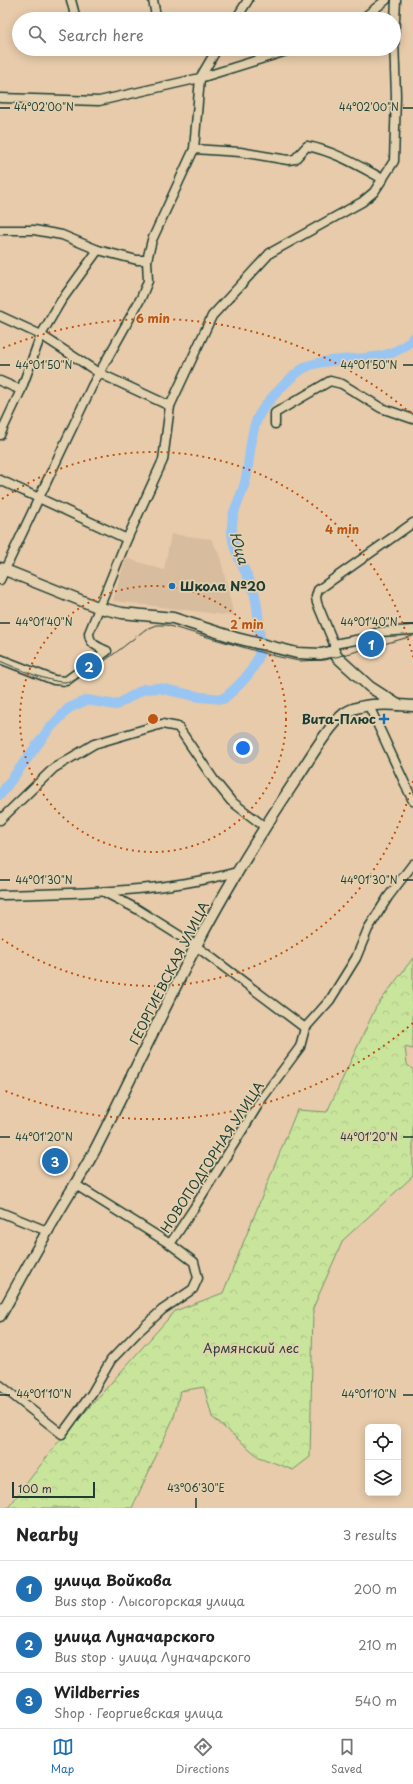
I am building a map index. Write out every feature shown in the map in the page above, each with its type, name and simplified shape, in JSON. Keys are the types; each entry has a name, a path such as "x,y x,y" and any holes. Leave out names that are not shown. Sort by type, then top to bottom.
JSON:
{"main road":[{"path":"2,569 100,608 122,613 173,618 236,638 297,653 321,654 334,647 337,657 370,687 398,705"},
{"path":"369,706 371,697 370,687"},
{"name":"ГЕОРГИЕВСКАЯ УЛИЦА","path":"0,1316 47,1231 76,1185 100,1140 196,946 237,872 327,734 339,719 349,711 369,706 413,706"}],"street":[{"path":"72,0 75,12"},
{"path":"153,0 155,12"},
{"path":"240,12 248,0"},
{"path":"371,12 386,0"},
{"path":"395,12 396,0"},
{"path":"0,580 2,569 39,497 99,373 145,286 148,276 147,260 152,240 194,149 200,78 213,56"},
{"path":"0,98 99,101 200,78 271,56"},
{"path":"0,659 54,680 66,681 107,652 93,644 89,639 90,633 127,539 163,460 170,406 212,316 270,253 362,202 374,192 394,161 396,96 395,56"},
{"path":"194,149 240,152 288,160 295,159 307,146 317,148 340,157 383,179"},
{"path":"0,230 34,230 62,235 98,250 137,260 147,260"},
{"path":"0,435 21,390 42,335 61,301 98,250"},
{"path":"0,316 42,335 99,373 170,406"},
{"path":"0,381 21,390"},
{"path":"275,424 275,413 330,381 342,384 381,408 413,419"},
{"path":"0,480 127,539"},
{"path":"413,523 318,590 316,597 334,647 362,639 379,632 413,630"},
{"path":"369,706 413,801"},
{"path":"0,820 54,768 94,744 162,724 178,727 214,780 231,801 265,827"},
{"name":"НОВОПОДГОРНАЯ УЛИЦА","path":"0,1385 62,1434 92,1394 111,1360 162,1310 193,1289 198,1278 194,1262 170,1244 263,1098 300,1047 305,1028 330,1000 356,958 368,929 388,897 413,864"},
{"path":"0,895 106,893 181,885 237,872"},
{"path":"106,893 137,909 196,946 305,1028"},
{"path":"76,1185 170,1244"},
{"path":"0,1212 47,1231"}],"shaded area":[{"name":"Школа №20","path":"171,534 211,539 220,556 234,616 113,601 126,558 164,570"}],"green space":[{"name":"Армянский лес","path":"413,958 413,1049 405,1047 407,1064 413,1070 413,1176 343,1240 313,1308 310,1457 293,1470 259,1457 212,1417 204,1387 180,1391 174,1417 132,1508 8,1508 55,1446 175,1311 223,1293 297,1110 327,1112 376,1007"}],"waterway":[{"name":"Юца","path":"0,795 49,729 69,708 87,700 116,705 144,689 159,688 200,697 223,699 243,681 252,670 258,658 260,644 259,624 255,595 235,547 232,525 234,513 246,478 255,423 263,409 281,388 302,369 321,362 377,357 391,353 403,347 413,338"}],"tram line":[{"path":"0,661 50,680 64,682 72,680 94,668 146,629 156,625 166,625 270,655 299,661 325,660 413,636"}],"place":[{"name":"Школа №20","path":"172,586"},
{"name":"улица Войкова","path":"371,644"},
{"name":"улица Луначарского","path":"89,666"},
{"name":"Вита-Плюс","path":"384,719"},
{"name":"Wildberries","path":"55,1161"}]}
